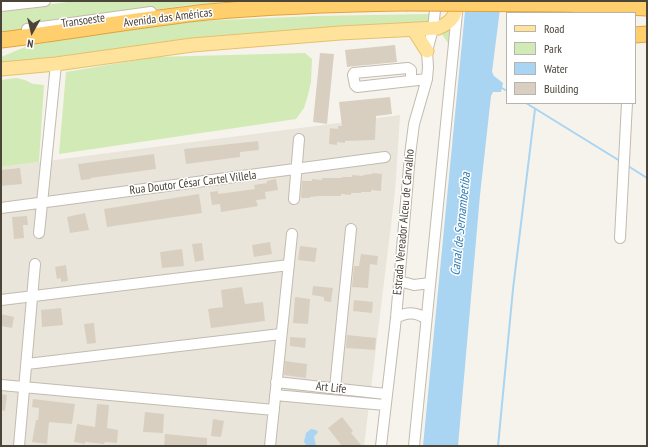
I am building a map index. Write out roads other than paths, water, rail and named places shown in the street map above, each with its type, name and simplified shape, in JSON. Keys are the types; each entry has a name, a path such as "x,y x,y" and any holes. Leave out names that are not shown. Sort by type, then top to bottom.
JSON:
{"highway":[{"path":"542,1 548,12"},
{"name":"Avenida das Américas","path":"1,40 208,12 298,6 405,3 566,4 647,8"},
{"path":"636,35 647,34"},
{"path":"1,50 43,35"}],"main road":[{"path":"1,69 56,64 192,45 310,35 433,29 447,23 457,7"},
{"path":"413,29 426,50"}],"street":[{"path":"1,6 46,1"},
{"name":"Transoeste","path":"1,33 209,4 285,1"},
{"name":"Estrada Vereador Alceu de Carvalho","path":"381,446 396,318 413,130 427,79 428,67 426,50 433,29 436,1"},
{"path":"624,1 647,2"},
{"path":"414,446 457,7"},
{"path":"40,233 56,64"},
{"path":"411,80 411,70 408,68 354,73 353,75 355,85 357,87 427,79"},
{"path":"620,238 627,104"},
{"path":"294,199 298,139"},
{"name":"Rua Doutor César Cartel Villela","path":"1,208 297,170 385,157"},
{"path":"335,388 351,229"},
{"path":"270,446 292,234"},
{"path":"19,446 35,264"},
{"path":"1,300 289,265"},
{"path":"399,281 414,285 430,282"},
{"path":"396,318 404,313 410,313 418,314 426,318"},
{"path":"27,364 281,334"},
{"name":"Art Life","path":"276,382 386,394"},
{"path":"1,385 274,410"},
{"path":"351,402 353,390"},
{"name":"Art Life","path":"275,395 385,405"}],"water":[{"name":"Canal de Sernambetiba","path":"466,1 501,1 492,72 494,76 503,83 501,92 493,92 491,96 480,195 458,446 423,446"},
{"path":"311,429 318,432 314,437 316,446 307,446 304,442 306,433"}],"waterway":[{"path":"500,87 506,90"},
{"path":"528,104 620,161"},
{"path":"498,446 513,289 535,109"},
{"path":"628,166 647,178"}]}
